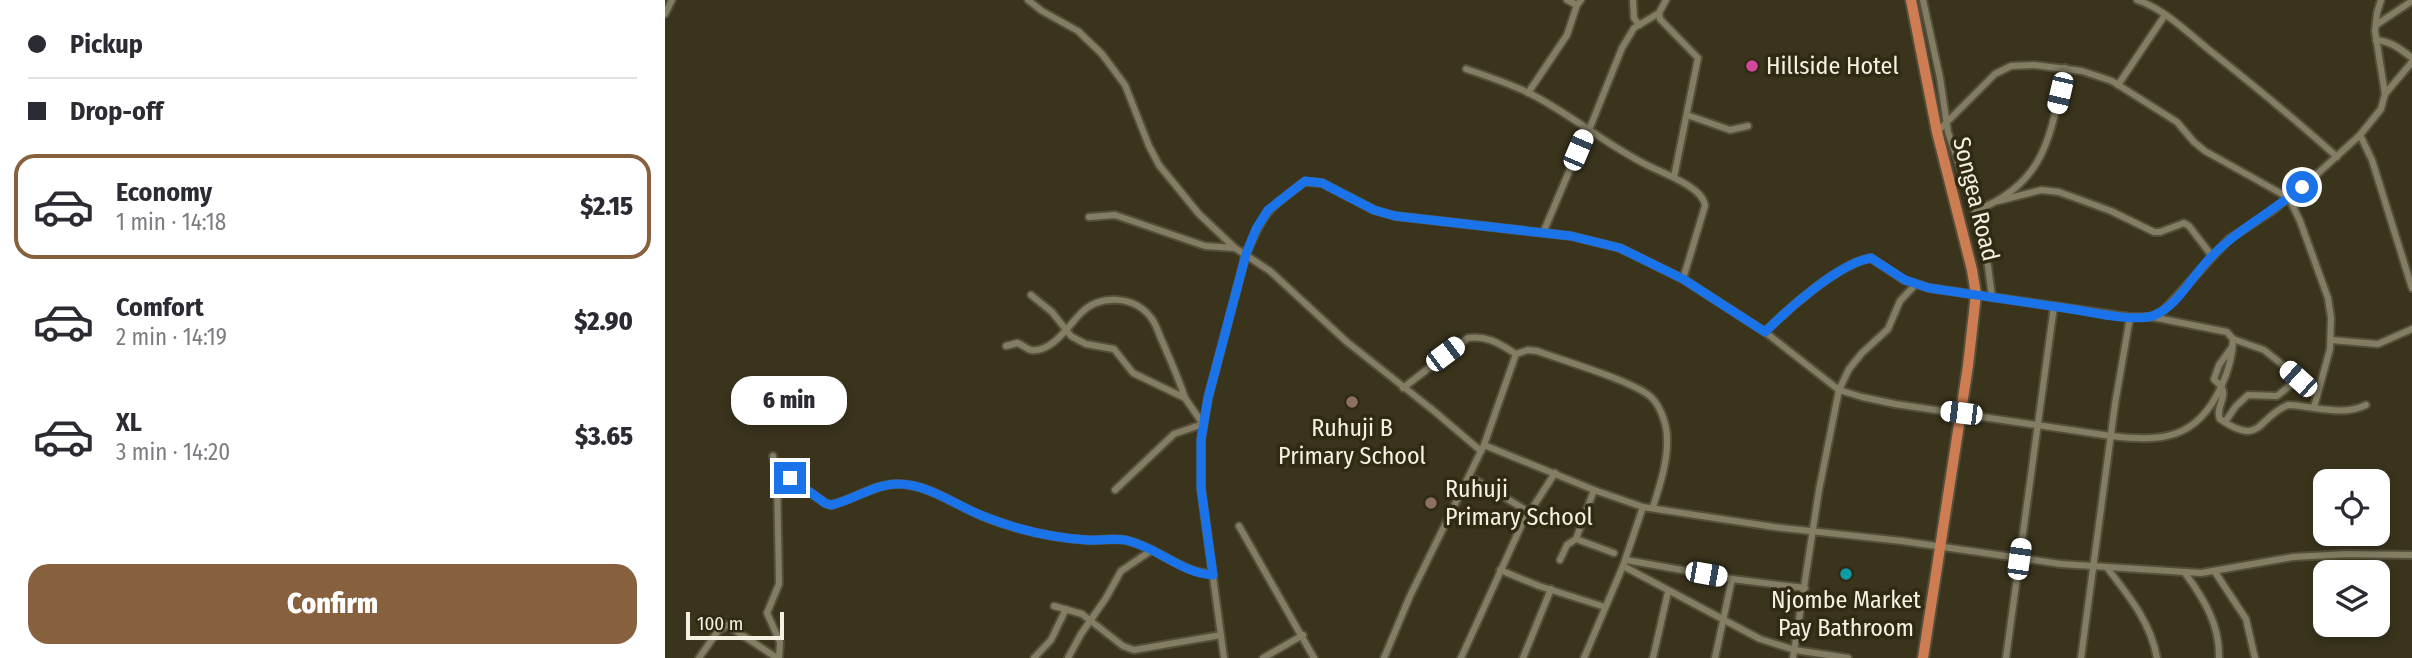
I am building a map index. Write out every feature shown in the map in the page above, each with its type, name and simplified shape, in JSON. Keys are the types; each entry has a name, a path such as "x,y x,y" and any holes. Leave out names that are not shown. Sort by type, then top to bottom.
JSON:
{"highway":[{"name":"Songea Road","path":"1916,1 1937,132 1976,294 1961,413 1923,658"}],"street":[{"path":"665,14 672,0"},
{"path":"1028,0 1078,31 1103,54 1125,86 1159,165 1199,214 1235,248 1269,271 1331,328 1403,388 1482,448 1643,507 2094,568 2215,572 2293,557 2346,554 2412,555"},
{"path":"1528,93 1567,35 1579,3 1567,0"},
{"path":"1633,0 1634,18 1639,25"},
{"path":"1543,233 1622,48 1634,28 1659,13 1666,0"},
{"path":"2137,0 2165,15 2286,111 2337,157"},
{"path":"2381,0 2376,40 2385,94"},
{"path":"1916,1 1940,78 1946,123 1958,166 1975,211 1992,297"},
{"path":"2376,26 2412,1"},
{"path":"1659,13 1663,24 1696,53 1698,58 1674,177"},
{"path":"2118,85 2165,15"},
{"path":"2152,317 2173,303 2229,239 2289,198 2360,135 2381,109 2385,94 2412,60 2398,47 2384,40 2376,40"},
{"path":"1937,132 1990,78 2003,69 2027,64 2065,68 2093,74 2118,85 2176,122 2205,150 2289,198 2300,220 2327,298 2331,318 2331,340 2314,407"},
{"path":"1998,201 2030,174 2043,155 2065,68"},
{"path":"1466,69 1528,93 1626,154 1674,177 1701,194 1705,200 1703,215 1683,279"},
{"path":"1687,115 1730,130 1748,126"},
{"path":"2360,135 2372,160 2412,288"},
{"path":"1224,658 1201,488 1203,424 1246,254 1256,229 1268,210 1305,181 1322,183 1374,210 1395,216 1571,236 1620,248 1683,279 1765,332 1839,390 1895,404 2111,436 2172,436 2196,424 2209,410 2231,361 2233,342 2227,332 2152,317 2130,317 1915,285 1871,258 1862,259 1805,296 1765,332"},
{"path":"1975,211 1998,201 2051,190 2111,211 2154,232 2184,223 2212,256"},
{"path":"1089,217 1115,215 1205,246 1235,248"},
{"path":"1793,658 1828,438 1839,390 1849,369 1888,329 1900,301 1915,285"},
{"path":"1031,295 1052,312 1067,331 1086,344 1114,349 1133,373 1185,398"},
{"path":"1006,346 1017,343 1035,350 1053,342 1067,331 1082,313 1099,301 1120,300 1143,310 1153,321 1174,365 1185,398 1203,424"},
{"path":"2006,658 2054,306"},
{"path":"2081,658 2130,317"},
{"path":"2331,340 2378,344 2412,329"},
{"path":"1403,388 1468,338 1489,339 1516,355"},
{"path":"2233,342 2265,350 2317,392"},
{"path":"2233,342 2215,372 2214,379 2222,386 2217,412 2225,422 2252,432 2288,405 2343,412 2366,405"},
{"path":"1384,658 1410,596 1482,448 1516,355 1525,350 1537,351 1631,386 1655,400 1665,424 1667,437 1666,454 1653,507"},
{"path":"2225,422 2245,396 2277,396 2298,379"},
{"path":"1115,491 1174,435 1203,424"},
{"path":"699,658 718,631 727,625 778,658 780,642 767,613 779,584 777,476 773,456"},
{"path":"1461,658 1500,569 1529,512 1555,473"},
{"path":"777,476 790,478 831,505 881,487 905,485 930,491 992,519 1042,534 1089,541 1129,541 1192,572 1213,575"},
{"path":"1469,476 1529,512"},
{"path":"1560,560 1567,545 1576,539 1594,490"},
{"path":"1584,658 1625,563 1643,507"},
{"path":"1239,526 1314,658"},
{"path":"1576,539 1614,553"},
{"path":"1068,658 1121,571 1152,550"},
{"path":"1625,563 1805,588"},
{"path":"1625,563 1668,592 1760,639 1795,650 1849,658"},
{"path":"1500,569 1539,586 1605,607"},
{"path":"2108,569 2144,620 2157,658"},
{"path":"2215,572 2246,619 2255,658"},
{"path":"2185,573 2213,619 2219,658"},
{"path":"1715,658 1733,579"},
{"path":"1523,658 1551,589"},
{"path":"1653,658 1668,592"},
{"path":"1054,606 1082,614 1123,646 1134,650 1221,635"},
{"path":"1034,658 1051,640 1066,609"},
{"path":"1263,658 1303,635"}],"place":[{"name":"Hillside Hotel","path":"1752,66"},
{"name":"Ruhuji B Primary School","path":"1352,402"},
{"name":"Ruhuji Primary School","path":"1431,503"},
{"name":"Njombe Market Pay Bathroom","path":"1846,574"}],"route":[{"path":"790,478 831,505 881,487 896,484 913,486 938,494 980,515 1042,534 1089,541 1129,541 1192,572 1213,575 1201,488 1201,440 1208,398 1246,254 1256,229 1268,210 1305,181 1322,183 1374,210 1395,216 1571,236 1620,248 1683,279 1765,332 1805,296 1853,264 1871,258 1905,280 1929,288 2099,313 2152,317 2173,303 2229,239 2272,211 2302,187"}]}
